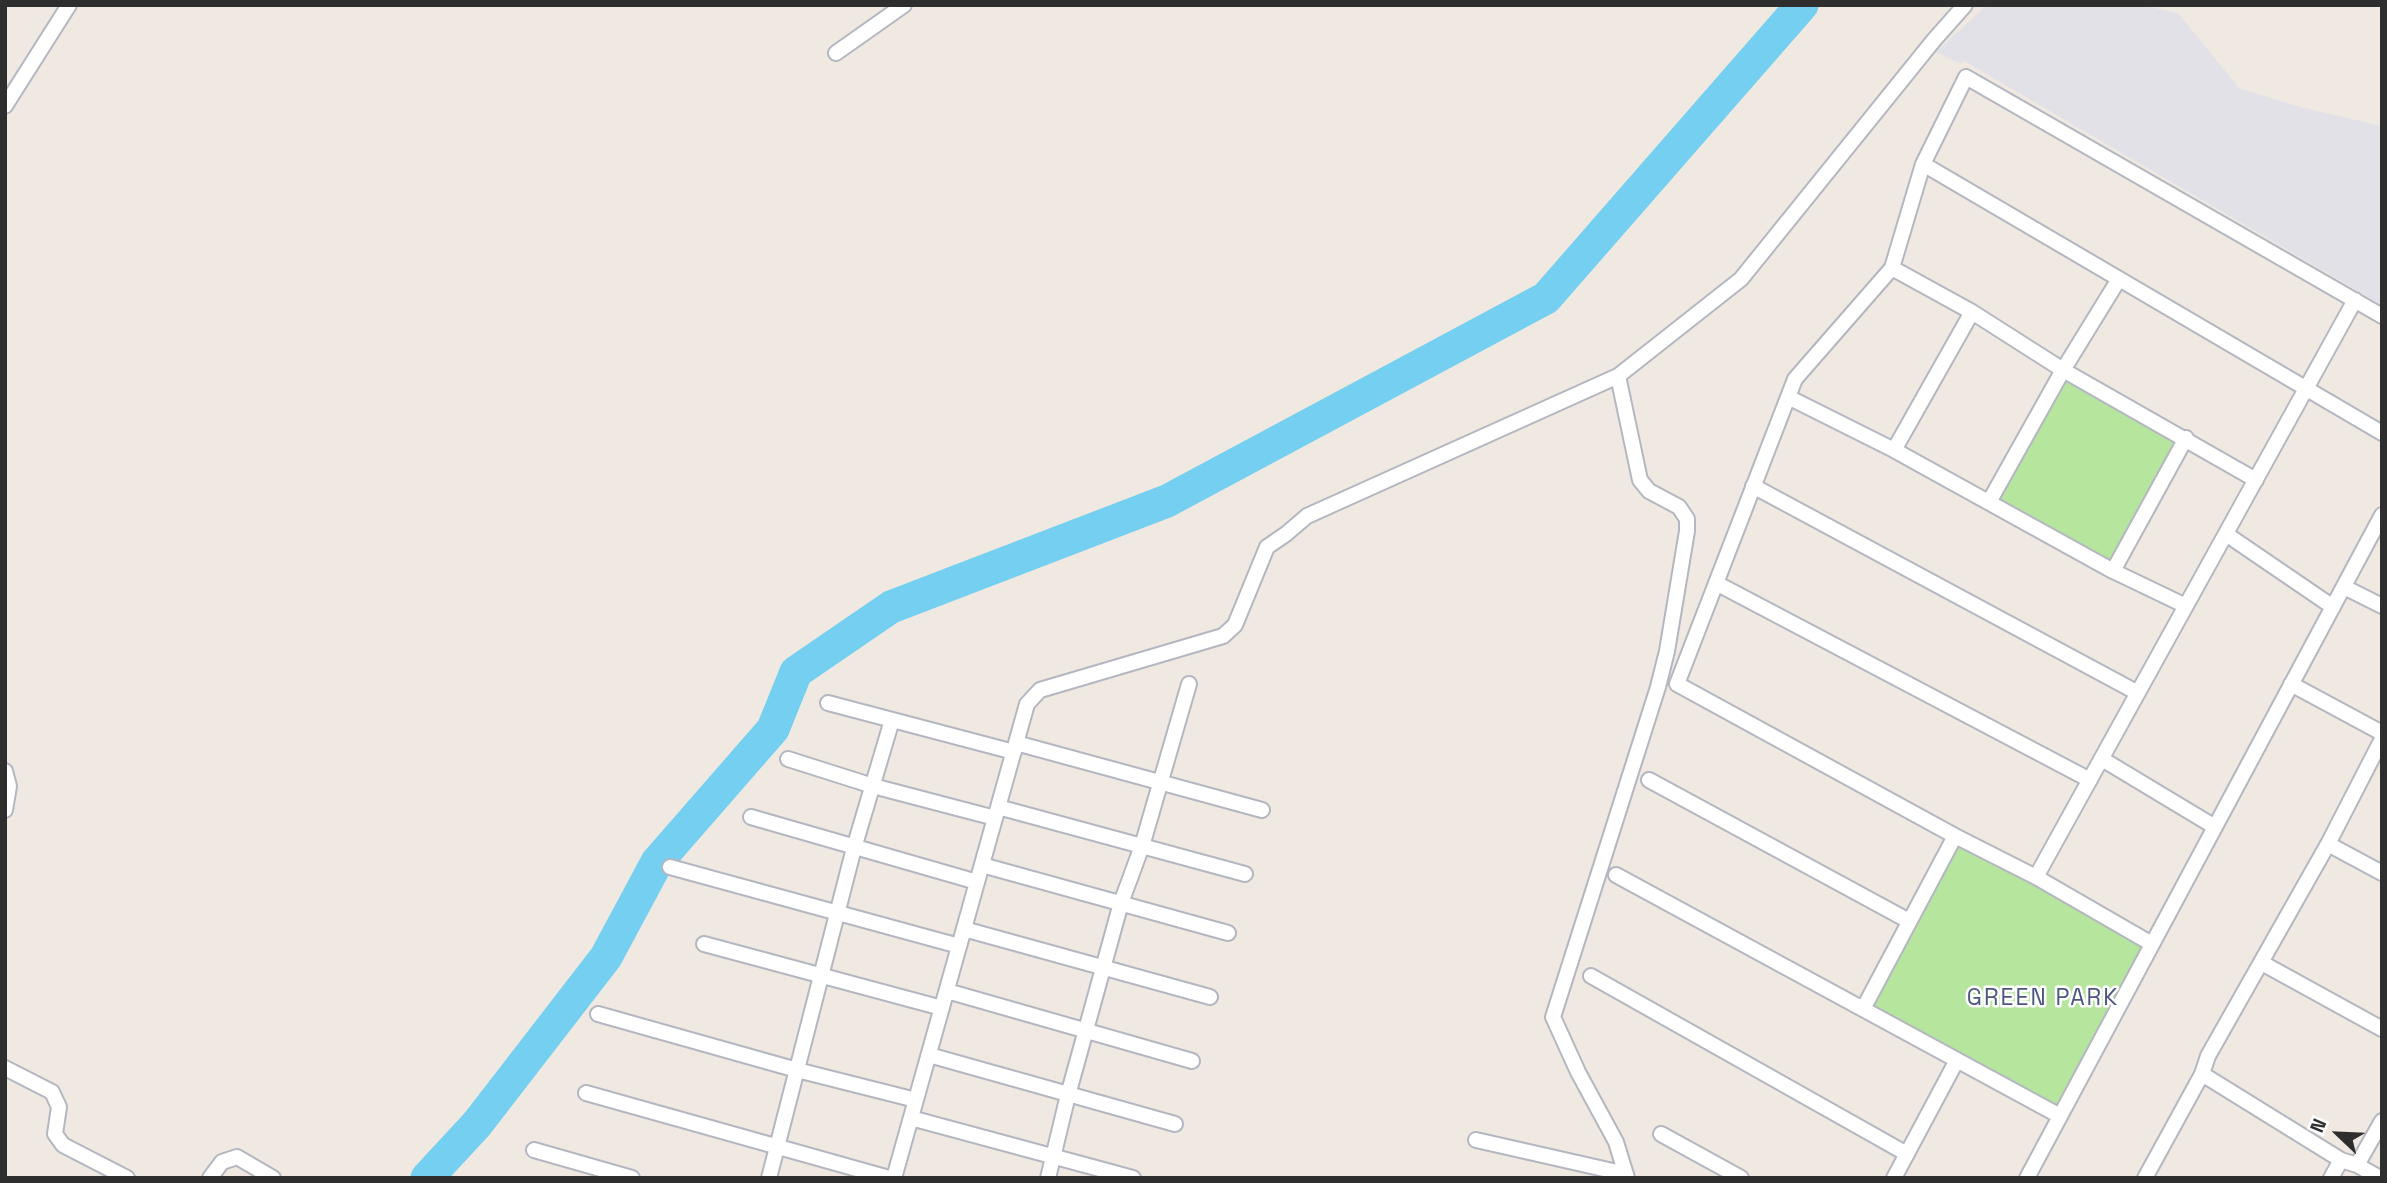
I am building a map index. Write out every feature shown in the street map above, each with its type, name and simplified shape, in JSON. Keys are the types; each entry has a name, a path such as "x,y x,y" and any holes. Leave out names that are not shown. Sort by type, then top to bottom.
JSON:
{"street":[{"path":"5,106 69,5"},
{"path":"836,53 904,5"},
{"path":"586,1093 892,1178 1027,704 1040,690 1223,636 1235,625 1267,547 1307,516 1618,376 1741,279 1965,5"},
{"path":"2152,944 2036,877 1955,836 1677,684 1795,379 1892,268 1923,164 1966,78 2382,316"},
{"path":"1923,164 2382,432"},
{"path":"1892,268 1972,312 2063,370 2256,480"},
{"path":"1989,502 2063,370 2119,279"},
{"path":"2036,877 2355,300"},
{"path":"1894,450 1972,312"},
{"path":"1476,1140 1626,1176 1616,1142 1578,1072 1553,1017 1663,669 1687,531 1687,519 1679,507 1649,491 1640,480 1618,376"},
{"path":"1788,397 1894,450 2113,570 2186,606"},
{"path":"2113,570 2186,438"},
{"path":"1753,486 2138,693"},
{"path":"2026,1178 2382,515"},
{"path":"2226,534 2333,607"},
{"path":"1716,583 2090,779"},
{"path":"2344,587 2382,606"},
{"path":"1048,1178 1121,903 1142,846 1189,684"},
{"path":"2291,684 2382,733"},
{"path":"828,703 1161,782 1262,810"},
{"path":"769,1178 854,848 892,720"},
{"path":"2145,1178 2202,1074 2208,1056 2328,844 2382,739"},
{"path":"788,759 873,786 1142,846 1245,874"},
{"path":"2102,759 2215,827"},
{"path":"5,771 9,786 5,810"},
{"path":"1649,780 1909,921"},
{"path":"751,817 977,882"},
{"path":"1863,1009 1955,836"},
{"path":"2328,844 2382,873"},
{"path":"982,864 1228,933"},
{"path":"670,867 959,946"},
{"path":"1616,875 2060,1116"},
{"path":"964,929 1210,997"},
{"path":"704,943 942,1008"},
{"path":"2262,963 2382,1029"},
{"path":"1591,976 1907,1154"},
{"path":"947,991 1192,1061"},
{"path":"598,1014 797,1070 916,1100"},
{"path":"929,1055 1175,1124"},
{"path":"1894,1178 1957,1060"},
{"path":"5,1068 52,1092 58,1107 55,1134 63,1145 127,1178"},
{"path":"2202,1074 2341,1160 2357,1165 2380,1178"},
{"path":"911,1118 1133,1178"},
{"path":"2357,1165 2382,1121"},
{"path":"1661,1134 1741,1178"},
{"path":"534,1150 632,1178"},
{"path":"210,1178 222,1162 237,1157 273,1178"},
{"path":"2331,1178 2341,1160"}],"shaded area":[{"path":"1987,5 2141,5 2178,13 2239,88 2300,107 2382,126 2382,305 1964,61 1961,64 1936,52"}],"green space":[{"path":"2063,370 2186,438 2113,571 1989,502"},
{"path":"1955,836 2152,944 2060,1116 1863,1009"}],"waterway":[{"path":"427,1178 477,1124 606,957 657,862 773,729 796,672 891,607 1167,501 1546,298 1802,5"}],"district":[{"name":"GREEN PARK","path":"2043,999"}]}
